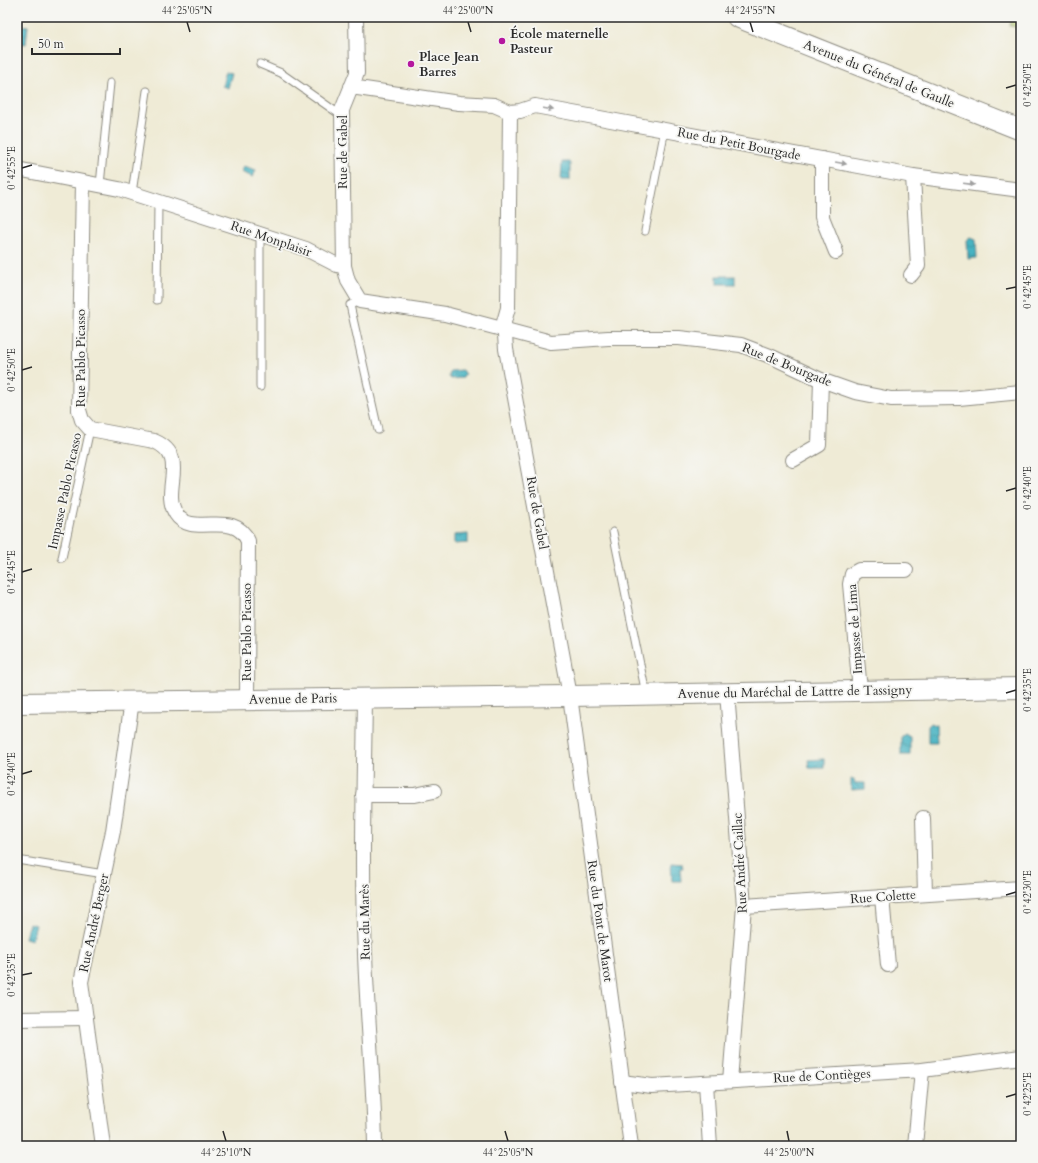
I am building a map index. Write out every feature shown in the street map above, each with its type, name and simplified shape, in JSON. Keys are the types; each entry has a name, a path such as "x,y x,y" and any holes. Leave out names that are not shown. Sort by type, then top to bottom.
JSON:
{"main road":[{"name":"Avenue du Général de Gaulle","path":"737,17 1021,130"},
{"name":"Avenue du Maréchal de Lattre de Tassigny","path":"570,696 1021,688"},
{"name":"Avenue de Paris","path":"17,703 570,696"}],"street":[{"name":"Rue de Gabel","path":"344,266 342,110 352,87 357,69 356,17"},
{"path":"352,87 459,103 494,105 510,112"},
{"name":"Rue du Petit Bourgade","path":"510,112 520,111 535,106 914,176 1021,190"},
{"name":"Rue de Gabel","path":"510,112 508,308 504,322 506,349 570,696"},
{"path":"822,159 822,217 836,252"},
{"name":"Rue Monplaisir","path":"17,169 100,185 132,193 306,249 337,265 344,266"},
{"path":"911,274 918,266 914,176"},
{"name":"Rue Pablo Picasso","path":"83,182 79,410 82,420 90,429 154,441 163,445 170,453 173,464 172,505 176,515 184,521 193,524 235,526 244,532 248,541 247,700"},
{"path":"344,266 348,281 360,301 445,314 505,330"},
{"name":"Rue de Bourgade","path":"505,330 551,342 608,338 679,338 741,345 770,356 821,380 855,392 891,399 959,398 1021,392"},
{"path":"793,460 820,445 821,380"},
{"name":"Impasse de Lima","path":"860,691 850,584 852,574 859,570 906,570"},
{"name":"Rue André Caillac","path":"727,693 744,906 730,1081"},
{"name":"Rue du Pont de Marot","path":"570,696 631,1146"},
{"name":"Rue du Marès","path":"365,698 364,952 374,1106 375,1146"},
{"name":"Rue André Berger","path":"103,1146 81,982 113,831 132,701"},
{"path":"364,795 415,795 434,791"},
{"path":"923,818 925,894"},
{"name":"Rue Colette","path":"744,906 1021,888"},
{"path":"882,897 888,965"},
{"path":"17,1019 86,1018"},
{"name":"Rue de Contièges","path":"622,1082 652,1086 922,1070 1021,1057"},
{"path":"915,1146 922,1070"},
{"path":"706,1083 710,1146"}],"lane":[{"path":"260,64 281,73 342,116"},
{"path":"100,185 110,83"},
{"path":"132,193 147,91"},
{"path":"645,231 665,129"},
{"path":"157,300 158,202"},
{"path":"260,234 260,387"},
{"path":"360,301 350,305 378,430"},
{"name":"Impasse Pablo Picasso","path":"62,558 90,429"},
{"path":"613,532 646,694"},
{"path":"17,860 104,874"}],"green space":[{"path":"1011,17 1021,17 1021,28 1010,26"}],"water":[{"path":"19,25 28,26 26,44 17,43"},
{"path":"226,71 232,73 228,88 222,86"},
{"path":"562,162 569,162 570,164 570,180 561,180"},
{"path":"243,166 256,170 253,177 241,172"},
{"path":"971,237 976,239 977,258 968,259 967,240"},
{"path":"717,276 735,276 735,284 717,284"},
{"path":"462,370 465,374 463,378 451,379 449,377 450,371"},
{"path":"468,534 468,543 454,544 454,535"},
{"path":"931,723 936,725 937,743 928,743 928,726"},
{"path":"905,733 910,736 910,755 901,755 901,736"},
{"path":"824,759 824,768 809,768 808,760"},
{"path":"851,779 854,779 855,783 865,783 865,789 851,790"},
{"path":"671,863 682,864 683,868 680,868 681,881 672,881"},
{"path":"29,923 36,925 32,940 25,938"}],"place":[{"name":"École maternelle Pasteur","path":"502,41"},
{"name":"Place Jean Barres","path":"411,64"}]}
